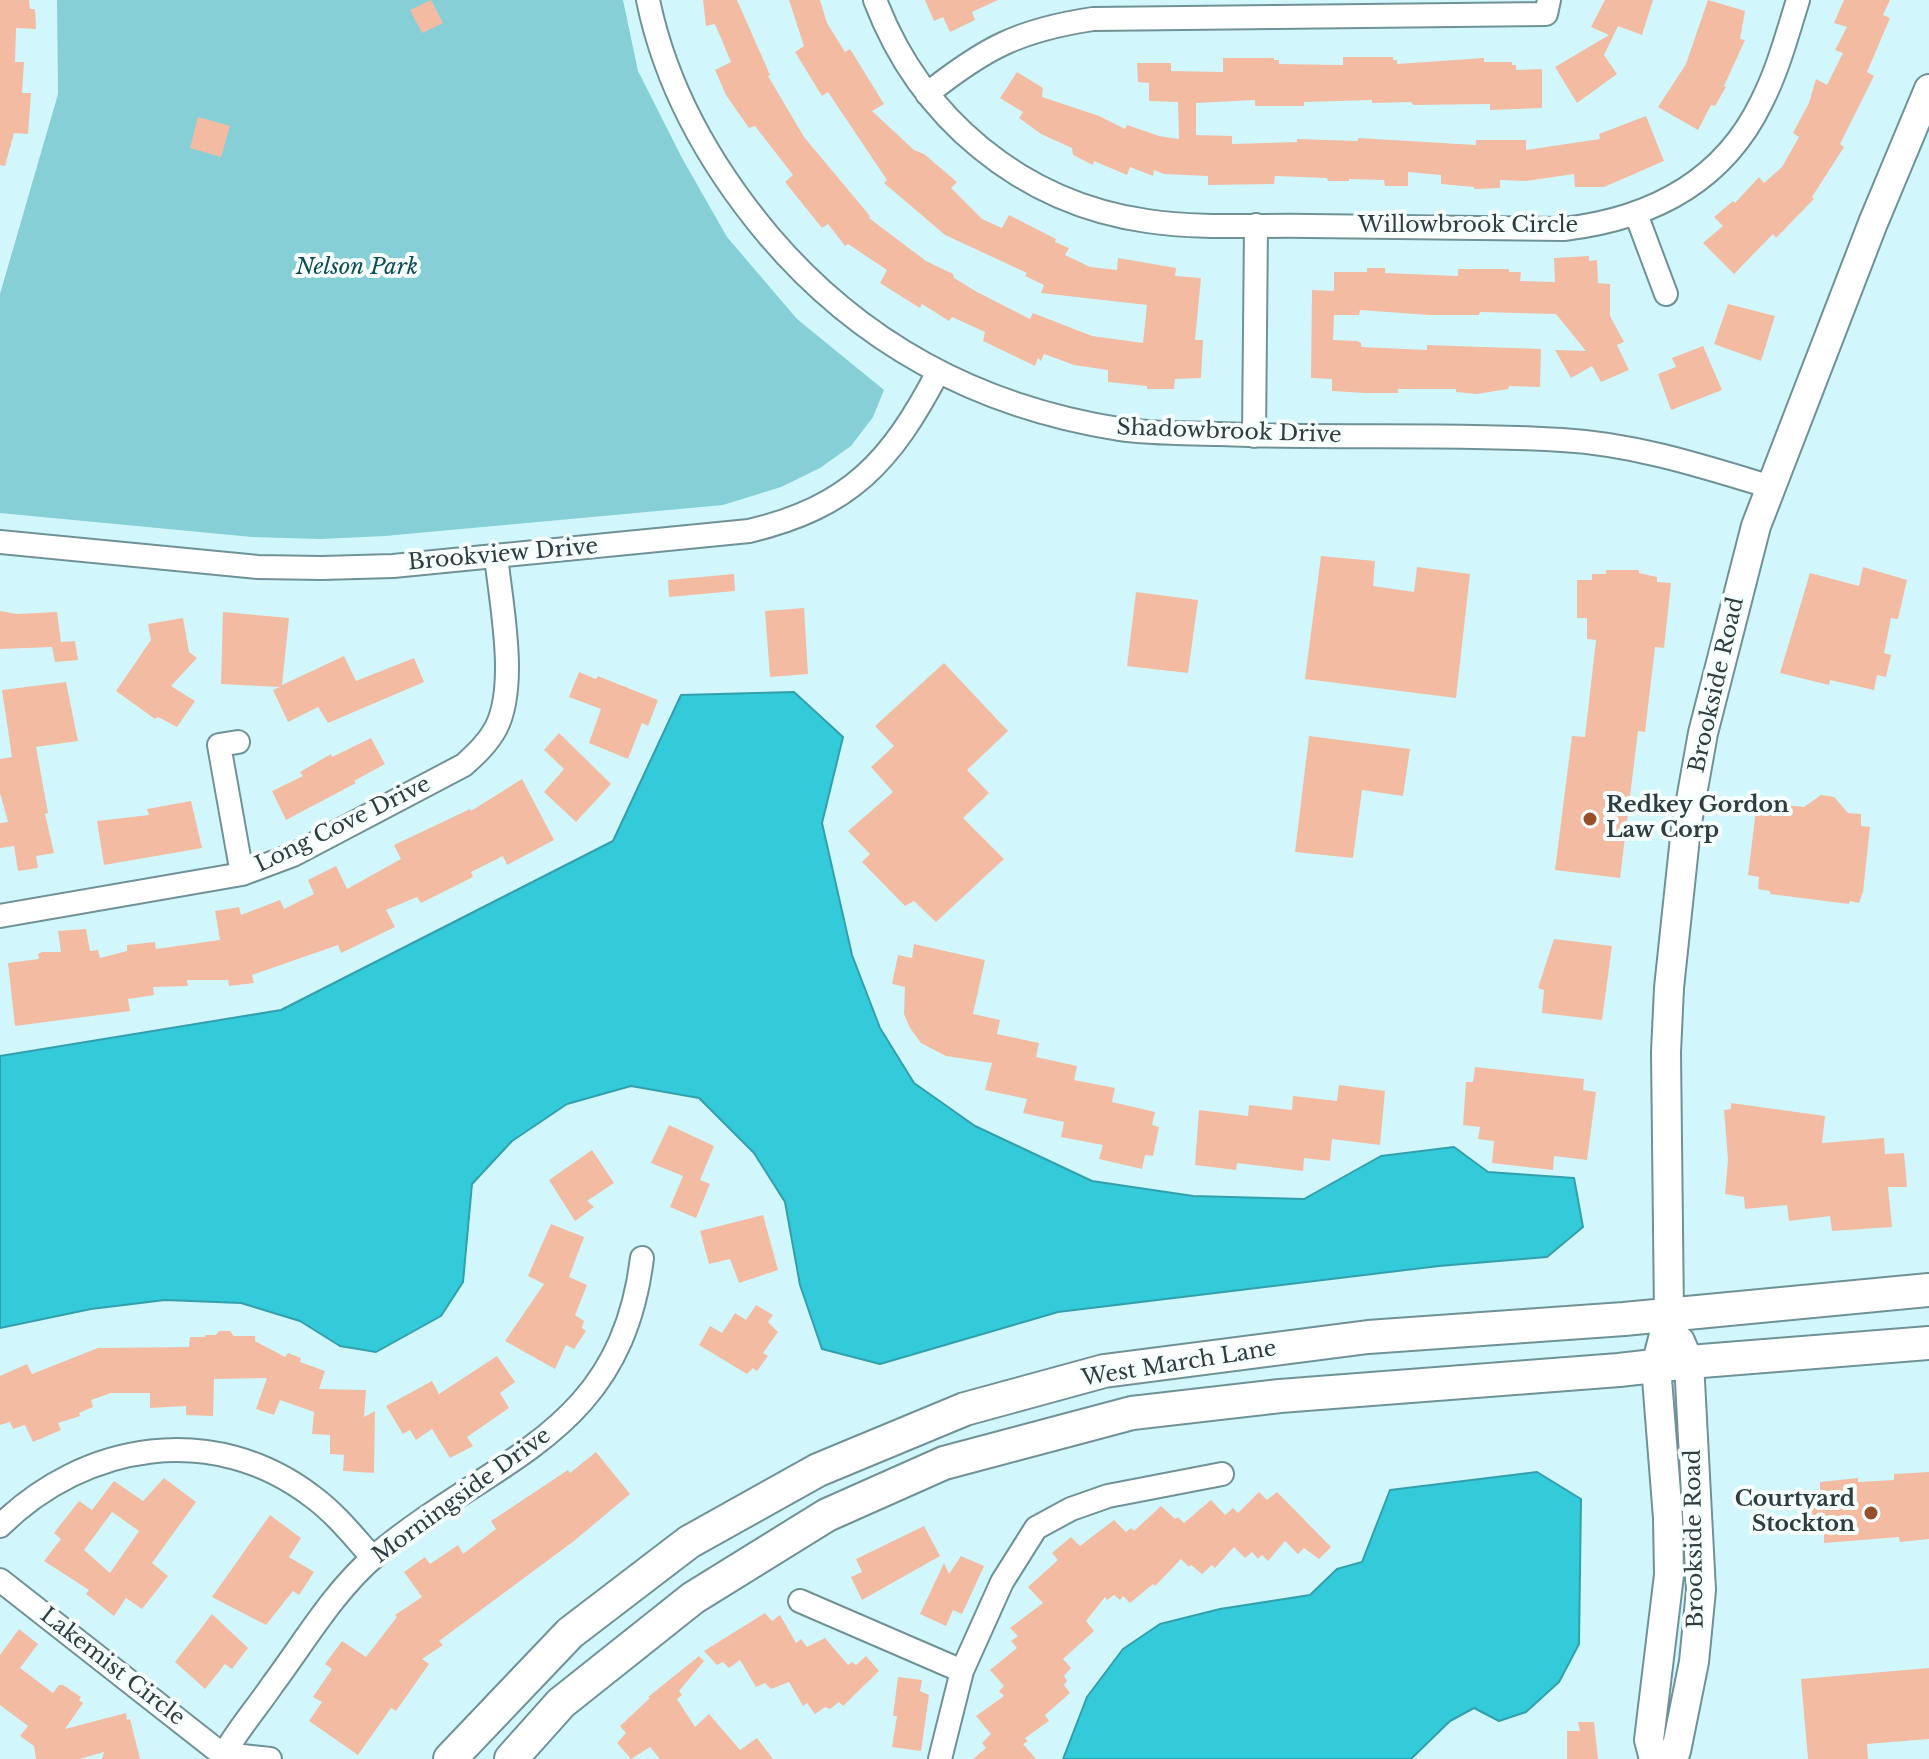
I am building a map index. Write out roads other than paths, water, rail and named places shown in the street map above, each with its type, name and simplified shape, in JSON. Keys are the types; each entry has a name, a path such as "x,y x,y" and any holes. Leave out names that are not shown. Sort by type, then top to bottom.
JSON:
{"main road":[{"name":"West March Lane","path":"450,1759 570,1633 689,1542 818,1470 965,1409 1104,1371 1368,1337 1669,1315 1929,1290"},
{"name":"West March Lane","path":"511,1759 561,1703 693,1598 827,1515 944,1463 1132,1413 1280,1396 1929,1343"}],"street":[{"name":"Shadowbrook Drive","path":"648,0 667,64 688,114 711,159 739,201 798,271 838,307 884,341 938,372 1015,404 1067,419 1123,430 1254,436 1577,441 1655,453 1771,487"},
{"name":"Willowbrook Circle","path":"875,0 884,25 904,62 927,94 972,143 1034,185 1109,214 1149,221 1256,225 1564,229 1594,226 1664,202 1696,182 1725,155 1760,105 1778,65 1798,0"},
{"path":"927,94 967,62 993,47 1024,33 1093,19 1546,14 1549,0"},
{"name":"Brookside Road","path":"1654,1759 1649,1740 1669,1575 1668,1518 1656,1366 1669,1315 1666,1052 1669,988 1686,828 1703,733 1756,526 1873,223 1929,89"},
{"path":"1636,214 1666,294"},
{"path":"1254,436 1256,225"},
{"name":"Brookview Drive","path":"0,542 258,567 322,568 393,566 749,531 806,514 845,493 870,472 896,444 938,372"},
{"name":"Long Cove Drive","path":"0,916 242,874 293,855 464,765 484,747 497,727 508,685 496,556"},
{"path":"238,742 219,745 242,874"},
{"name":"Morningside Drive","path":"224,1757 333,1601 373,1558 541,1441 579,1407 600,1381 621,1342 638,1288 642,1258"},
{"name":"Brookside Road","path":"1665,1759 1676,1751 1694,1662 1701,1590 1689,1362 1669,1315"},
{"path":"0,1526 49,1485 85,1467 119,1456 155,1450 191,1450 246,1462 287,1479 335,1515 373,1558"},
{"path":"940,1759 962,1671 1002,1582 1036,1528 1071,1509 1108,1496 1222,1474"},
{"name":"Lakemist Circle","path":"0,1580 224,1757"},
{"path":"800,1601 962,1671"},
{"path":"224,1757 270,1759"}],"place":[{"name":"Redkey Gordon Law Corp","path":"1590,819"},
{"name":"Courtyard Stockton","path":"1871,1513"}],"park label":[{"name":"Nelson Park","path":"357,268"}]}
